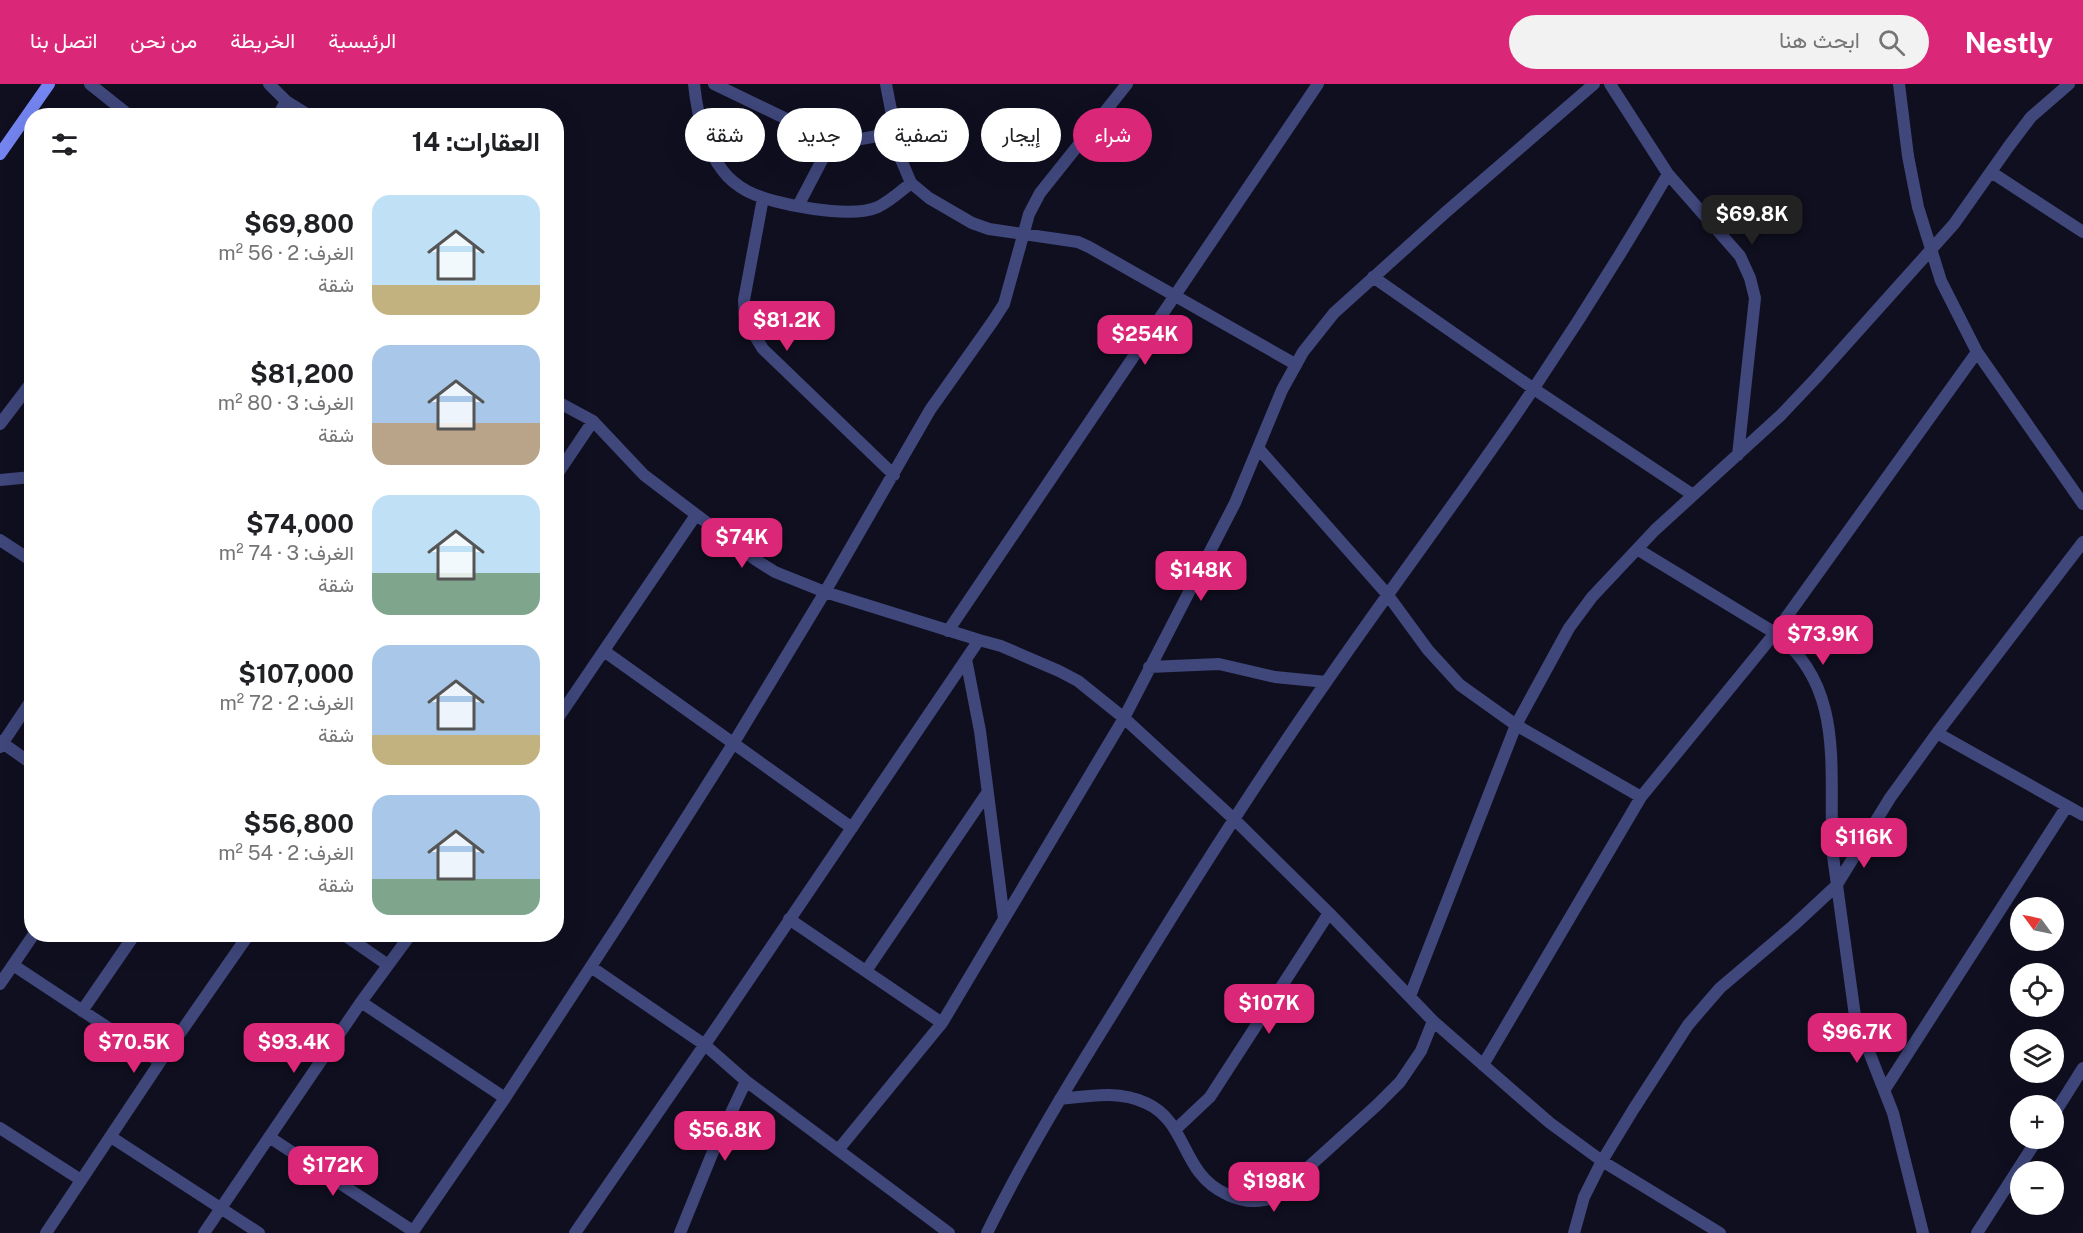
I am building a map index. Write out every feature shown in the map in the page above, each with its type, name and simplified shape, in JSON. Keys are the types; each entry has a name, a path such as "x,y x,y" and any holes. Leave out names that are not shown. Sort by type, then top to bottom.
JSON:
{"main road":[{"path":"32,108 49,84"},
{"path":"0,154 24,120"}],"street":[{"path":"90,84 120,108"},
{"path":"269,84 286,101 297,108"},
{"path":"694,84 710,149 722,170 748,192 798,206 840,212 861,212 877,208 911,183"},
{"path":"714,84 777,114"},
{"path":"885,84 889,108"},
{"path":"269,1137 412,1232 591,968 733,744 825,592 930,410 1004,304 1029,214 1040,193 1127,84"},
{"path":"838,1150 942,1023 1124,718 1235,503 1295,364 1334,313 1594,84"},
{"path":"1610,84 1668,174 1740,256 1750,278 1755,298 1738,454"},
{"path":"1899,84 1908,156 1918,207 1941,281 1977,352 2083,504"},
{"path":"1410,996 1516,725 1569,628 1592,597 1637,549 1781,416 1954,225 2008,146 2031,117 2069,84"},
{"path":"948,631 1175,295 1311,86"},
{"path":"282,108 286,101"},
{"path":"798,206 821,162"},
{"path":"902,162 911,183 929,198 972,223 990,229 1078,243 1089,247 1295,364"},
{"path":"1991,172 2083,232"},
{"path":"987,1233 1014,1178 1060,1099 1235,820 1387,594 1534,389 1668,174"},
{"path":"763,198 744,300 745,320 763,349 894,475"},
{"path":"1373,278 1693,495"},
{"path":"1484,1065 1641,797 1775,633 1977,352"},
{"path":"0,424 24,392"},
{"path":"564,405 593,421 644,475 775,572 825,592 1001,646 1078,681 1124,718 1235,820 1433,1021 1550,1123 1602,1161 1720,1233"},
{"path":"564,464 593,421"},
{"path":"1258,448 1387,594 1428,650 1460,685 1516,725 1641,797"},
{"path":"0,480 24,478"},
{"path":"564,710 696,515"},
{"path":"0,540 24,556"},
{"path":"1574,1233 1580,1208 1602,1161 1688,1025 1720,988 1836,886 1890,798 2083,542"},
{"path":"1637,549 1789,643 1815,680 1824,704 1830,733 1833,779 1832,834 1836,886 1855,1016 1885,1089 1923,1233"},
{"path":"575,1233 979,640"},
{"path":"604,651 852,828"},
{"path":"966,659 976,707 1004,919"},
{"path":"1149,667 1220,664 1275,676 1326,682"},
{"path":"24,710 1,743 24,759"},
{"path":"1937,734 2083,815"},
{"path":"866,971 987,793"},
{"path":"1885,1089 2067,806"},
{"path":"1176,1129 1210,1098 1329,913"},
{"path":"789,919 942,1023"},
{"path":"0,984 29,942"},
{"path":"82,1011 129,942"},
{"path":"46,1233 243,942"},
{"path":"355,942 388,965"},
{"path":"204,1233 361,1002 405,942"},
{"path":"13,965 160,1062"},
{"path":"591,968 705,1045 746,1081 949,1233"},
{"path":"361,1002 505,1098"},
{"path":"1060,1099 1106,1094 1126,1096 1148,1104 1165,1116 1176,1129 1199,1172 1214,1187 1227,1195 1250,1201 1266,1200 1281,1192 1400,1082 1421,1051 1433,1021"},
{"path":"2064,1099 2082,1072"},
{"path":"680,1233 714,1149 746,1081"},
{"path":"0,1128 81,1180"},
{"path":"111,1137 259,1233"},
{"path":"1977,1233 2031,1149"}]}
